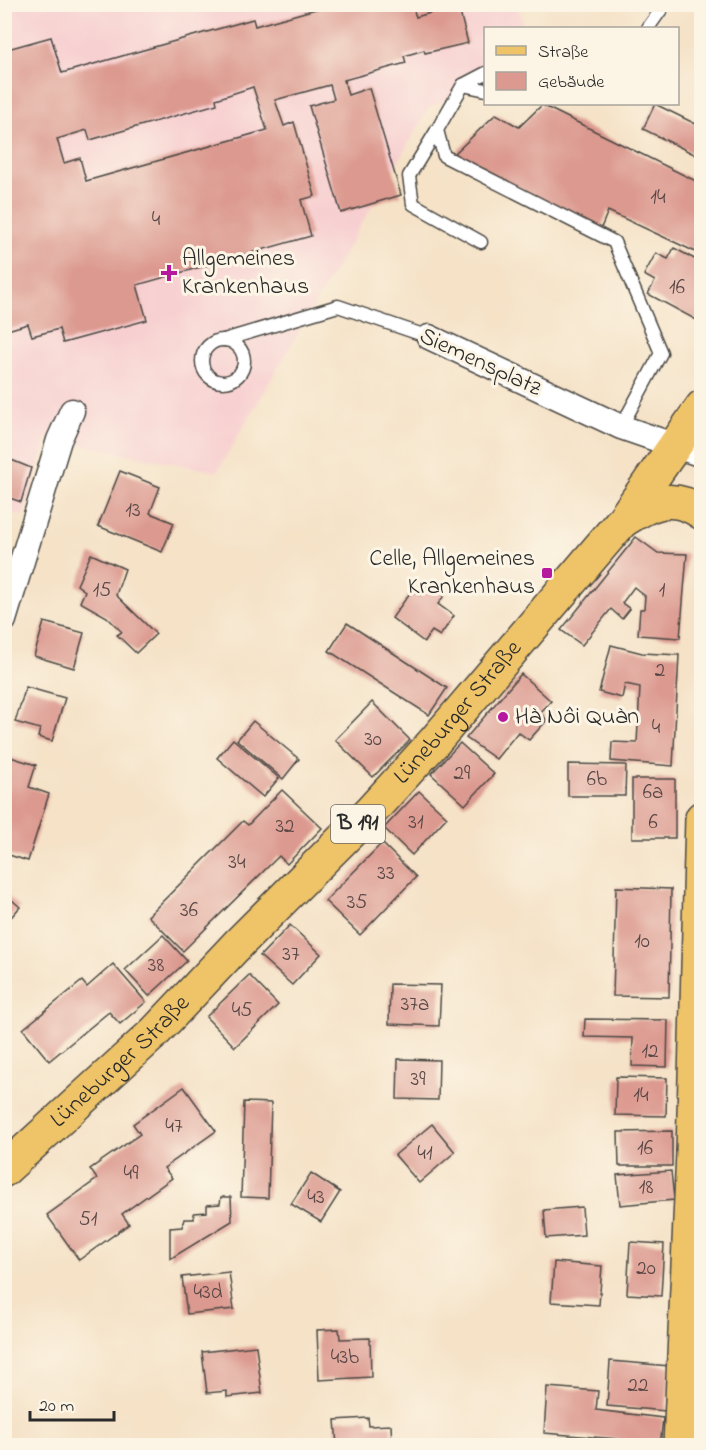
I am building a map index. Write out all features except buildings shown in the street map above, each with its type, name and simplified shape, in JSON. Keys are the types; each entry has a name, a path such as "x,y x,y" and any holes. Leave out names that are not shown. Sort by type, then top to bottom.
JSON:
{"main road":[{"name":"Lüneburger Straße","path":"4,1170 154,1034 237,945 371,811 497,670 623,520 689,451 702,407"},
{"path":"623,520 649,504 672,501 702,513"},
{"path":"680,1446 693,1392 702,818"}],"street":[{"name":"Siemensplatz","path":"429,337 621,427 689,451"},
{"path":"4,620 59,440 72,411"}],"lane":[{"path":"649,27 665,4"},
{"path":"481,242 413,204 409,176 463,85 484,74"},
{"path":"463,85 484,90"},
{"path":"436,130 444,156 614,242 661,353 621,427"},
{"name":"Siemensplatz","path":"256,331 243,357 242,370 232,380 226,382 212,380 203,369 203,355 211,344 338,306 429,337"},
{"path":"224,340 237,345 243,357"}],"shaded area":[{"name":"Allgemeines Krankenhaus","path":"517,4 524,27 484,27 484,83 429,108 217,472 47,438 23,516 4,511 4,5"}],"place":[{"name":"Allgemeines Krankenhaus","path":"169,273"},
{"name":"Celle, Allgemeines Krankenhaus","path":"547,573"},
{"name":"Hà Nôi Quàn","path":"503,717"}]}
